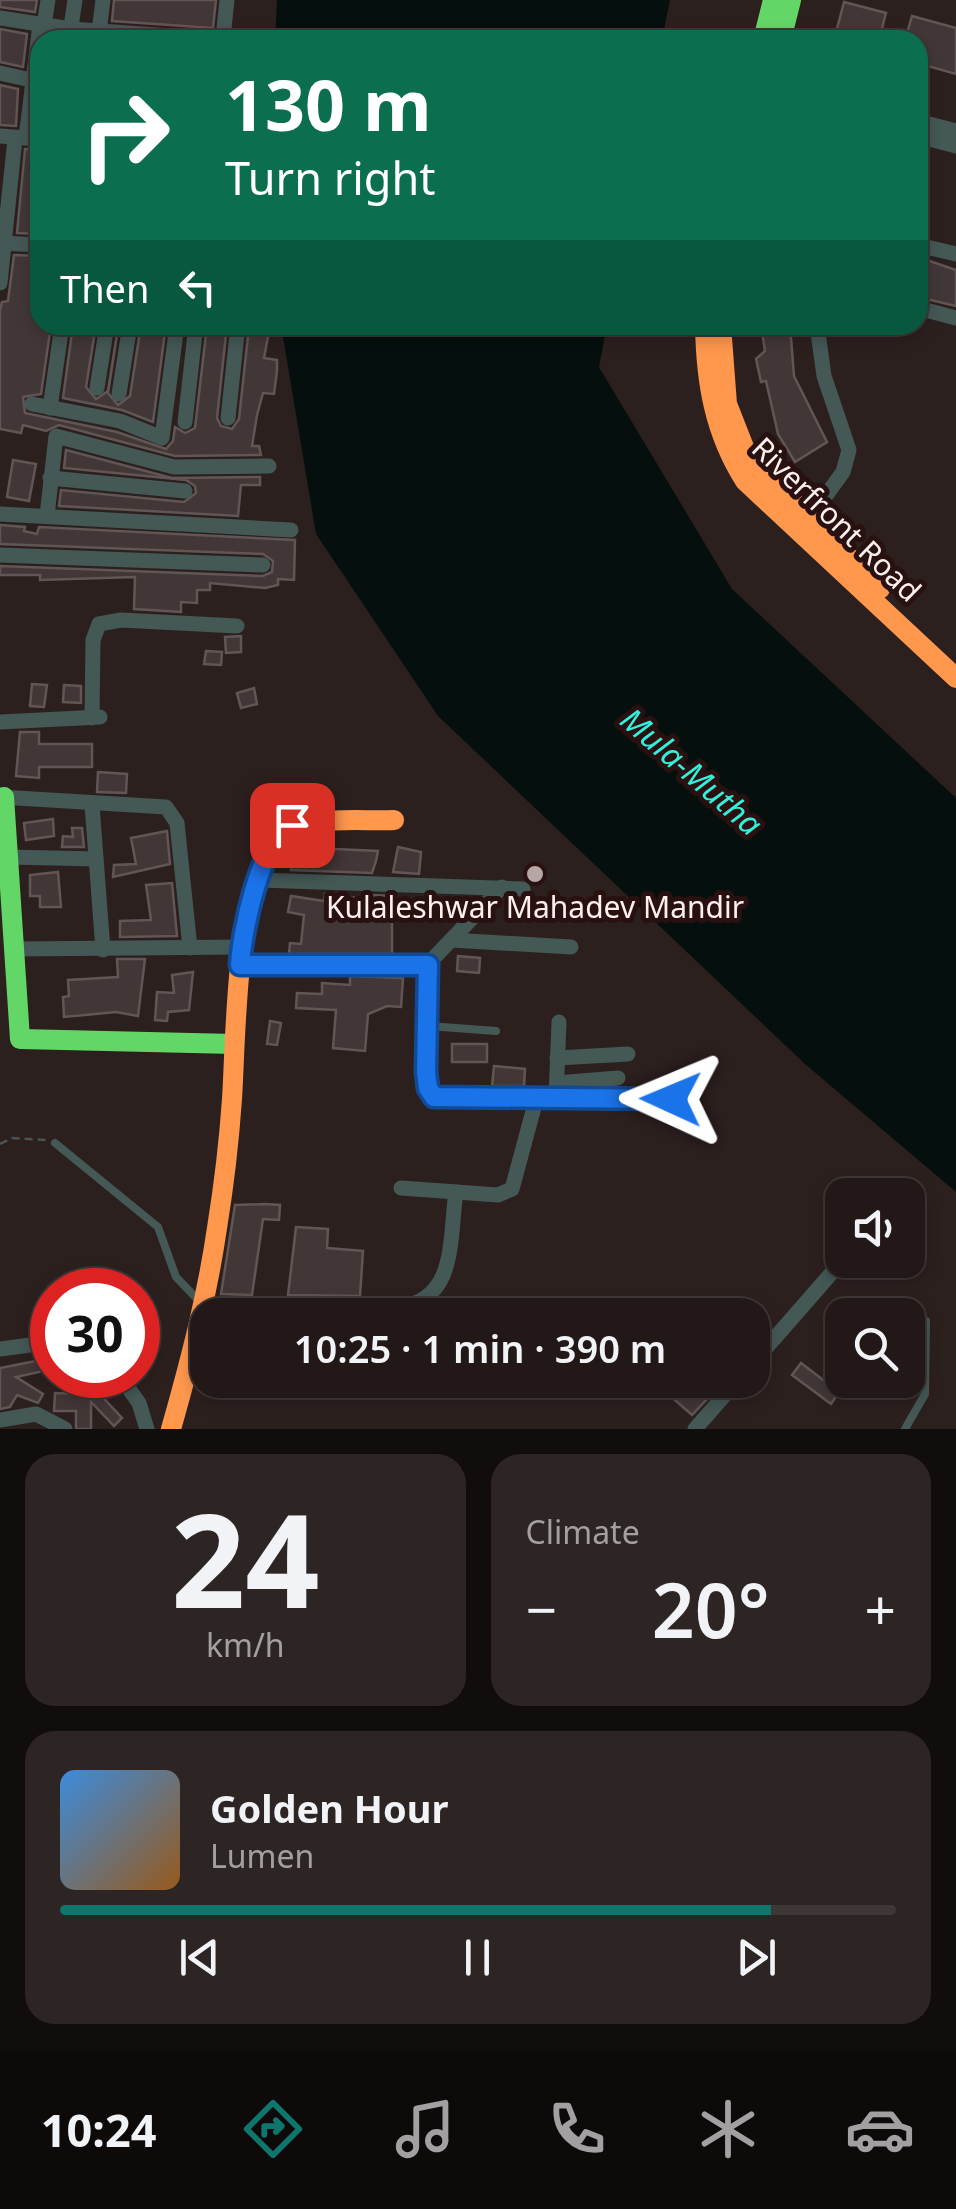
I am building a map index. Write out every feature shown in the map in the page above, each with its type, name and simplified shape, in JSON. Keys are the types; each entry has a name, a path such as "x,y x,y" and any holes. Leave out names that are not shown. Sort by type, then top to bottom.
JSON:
{"street":[{"path":"9,0 4,18 57,30"},
{"path":"41,30 48,0"},
{"path":"71,30 75,0"},
{"path":"100,30 103,0"},
{"path":"226,30 228,0"},
{"path":"766,30 773,0"},
{"path":"784,30 791,0"},
{"path":"0,74 30,80"},
{"path":"0,279 4,183 20,138 30,90"},
{"path":"928,124 956,131"},
{"path":"928,139 956,146"},
{"path":"1,243 30,244"},
{"path":"928,247 956,254"},
{"path":"928,311 956,318"},
{"path":"50,408 61,335"},
{"path":"97,388 105,335"},
{"path":"120,394 129,335"},
{"path":"32,404 120,421 162,438 175,335"},
{"path":"185,422 194,335"},
{"path":"228,418 237,335"},
{"name":"Riverfront Road","path":"707,335 713,420 724,453 745,481 804,527 922,637 956,661"},
{"name":"Riverfront Road","path":"721,335 727,404 747,455 804,527"},
{"path":"804,527 843,472 849,450 824,376 818,335"},
{"path":"173,351 191,354"},
{"path":"147,452 152,434"},
{"path":"47,516 54,440 62,436 174,466 269,466"},
{"path":"50,478 185,490"},
{"path":"0,514 291,530"},
{"path":"0,556 264,565"},
{"path":"0,722 96,718 93,640 100,624 121,620 238,626"},
{"name":"Riverfront Road","path":"922,637 956,678"},
{"path":"190,948 173,813 152,804 2,797 15,949 7,983 16,1033 29,1042 234,1044"},
{"path":"92,804 103,950"},
{"path":"206,1298 227,1148 241,956 260,880 276,838 292,825 394,820"},
{"path":"10,857 95,859"},
{"path":"260,880 523,889"},
{"path":"502,887 428,965 428,1088 434,1097 536,1100 556,1090 618,1078"},
{"path":"451,940 571,947"},
{"path":"15,949 190,948 241,956 428,965"},
{"path":"556,1090 559,1022"},
{"path":"558,1058 628,1054"},
{"path":"556,1090 671,1099"},
{"path":"401,1188 498,1196 512,1189 536,1100"},
{"path":"428,1298 442,1284 456,1192"},
{"path":"770,1343 827,1278"},
{"path":"0,1349 30,1345"},
{"path":"171,1429 190,1360"},
{"path":"135,1398 147,1429"},
{"path":"694,1429 722,1398"},
{"path":"0,1420 36,1414 65,1429"}],"lane":[{"path":"428,1026 496,1031"},
{"path":"55,1143 158,1227 176,1277 197,1298"},
{"path":"905,1429 926,1394 926,1321"}],"path":[{"path":"0,1144 24,1137 55,1143"}],"water":[{"path":"277,0 670,0 664,30 276,30"},
{"name":"Mula-Mutha","path":"283,335 605,335 599,367 732,589 956,798 956,1192 805,1064 438,716 316,534"}],"building":[{"path":"0,0 37,0 35,12 0,7"},
{"path":"114,0 216,0 213,28 112,21"},
{"path":"844,2 886,13 882,30 837,30"},
{"path":"912,16 956,28 956,74 928,66 928,30 908,30"},
{"path":"0,29 27,34 23,67 0,62"},
{"path":"0,85 18,89 16,126 0,125"},
{"path":"25,149 30,149 30,234 17,233"},
{"path":"14,255 30,256 30,335 50,335 41,394 23,397 25,413 117,432 166,449 173,441 175,427 185,433 195,428 206,335 226,335 217,418 221,426 232,429 239,419 248,336 268,335 264,358 277,360 277,371 274,394 263,393 257,415 252,446 259,446 261,455 175,456 59,425 46,431 23,425 21,433 0,429 0,311 2,302 8,301"},
{"path":"928,260 956,270 956,306 928,299"},
{"path":"72,335 94,335 86,387 96,399 108,391 117,335 108,393 118,405 130,396 139,335 165,335 153,422 122,410 63,398"},
{"path":"763,335 791,335 794,376 827,442 795,462 778,434 766,381 761,382 756,359 765,351"},
{"path":"66,450 172,478 260,477 260,485 241,485 238,516 59,506 61,490 184,502 196,493 195,486 186,480 64,468"},
{"path":"13,460 36,464 29,501 7,497"},
{"path":"0,525 25,527 24,531 37,534 39,527 295,540 294,580 278,579 278,585 265,588 210,583 210,590 197,590 197,603 181,602 181,612 134,609 135,577 40,580 40,575 0,575 0,566 263,576 272,572 273,561 263,554 0,544"},
{"path":"241,636 241,652 226,653 225,637"},
{"path":"206,651 222,652 221,665 204,664"},
{"path":"32,684 47,685 44,707 30,706"},
{"path":"64,685 81,686 81,703 63,702"},
{"path":"254,688 257,704 241,708 237,693"},
{"path":"20,732 39,732 39,744 92,744 92,767 39,767 39,778 16,776"},
{"path":"98,772 127,774 126,793 97,792"},
{"path":"53,819 54,836 26,840 24,823"},
{"path":"72,828 82,828 84,847 62,847 63,836 73,837"},
{"path":"167,831 170,864 113,877 114,865 136,864 131,838"},
{"path":"298,839 335,849 378,851 372,873 291,870"},
{"path":"398,847 421,852 419,874 393,872"},
{"path":"58,872 61,907 40,907 40,896 30,896 30,875"},
{"path":"172,883 177,936 120,937 120,921 151,920 146,885"},
{"path":"325,894 372,900 372,895 392,896 392,954 289,954 290,943 301,944 304,915 288,912 291,896 324,901"},
{"path":"458,956 480,958 479,973 457,971"},
{"path":"117,959 145,959 138,1016 116,1012 64,1017 63,997 69,996 68,980 118,977"},
{"path":"193,972 189,1010 168,1012 167,1021 155,1020 157,992 174,993 172,975"},
{"path":"350,976 403,978 401,1007 387,1006 368,1014 365,1051 333,1048 336,1010 296,1008 297,993 322,994 322,983 350,985"},
{"path":"270,1021 281,1023 277,1045 267,1044"},
{"path":"452,1044 487,1044 487,1062 452,1062"},
{"path":"494,1066 525,1069 524,1086 492,1086"},
{"path":"235,1205 280,1205 279,1220 263,1219 252,1295 221,1294"},
{"path":"296,1227 328,1229 327,1248 363,1251 360,1296 288,1295"},
{"path":"30,1362 30,1374 16,1377 30,1386 30,1398 41,1398 38,1403 17,1395 10,1407 0,1409 0,1368"},
{"path":"801,1363 825,1381 825,1398 835,1398 831,1404 792,1375"},
{"path":"55,1398 103,1398 122,1418 114,1426 91,1402 91,1429 76,1429 76,1411 54,1411"},
{"path":"673,1398 708,1398 692,1415"}],"traffic: fast":[{"path":"766,30 773,0"},
{"path":"784,30 791,0"},
{"path":"4,797 20,1039 234,1044"}],"traffic: slow":[{"path":"705,335 707,367 719,425 745,481 956,678"},
{"path":"722,335 727,404 747,455 880,589"},
{"path":"171,1429 213,1254 229,1131 240,963 245,925 263,860 277,839 301,825 332,820 394,820"}],"place":[{"name":"Kulaleshwar Mahadev Mandir","path":"535,874"}],"route":[{"path":"292,825 276,838 270,850 248,912 240,965 428,965 426,1072 434,1097 671,1099"}]}
